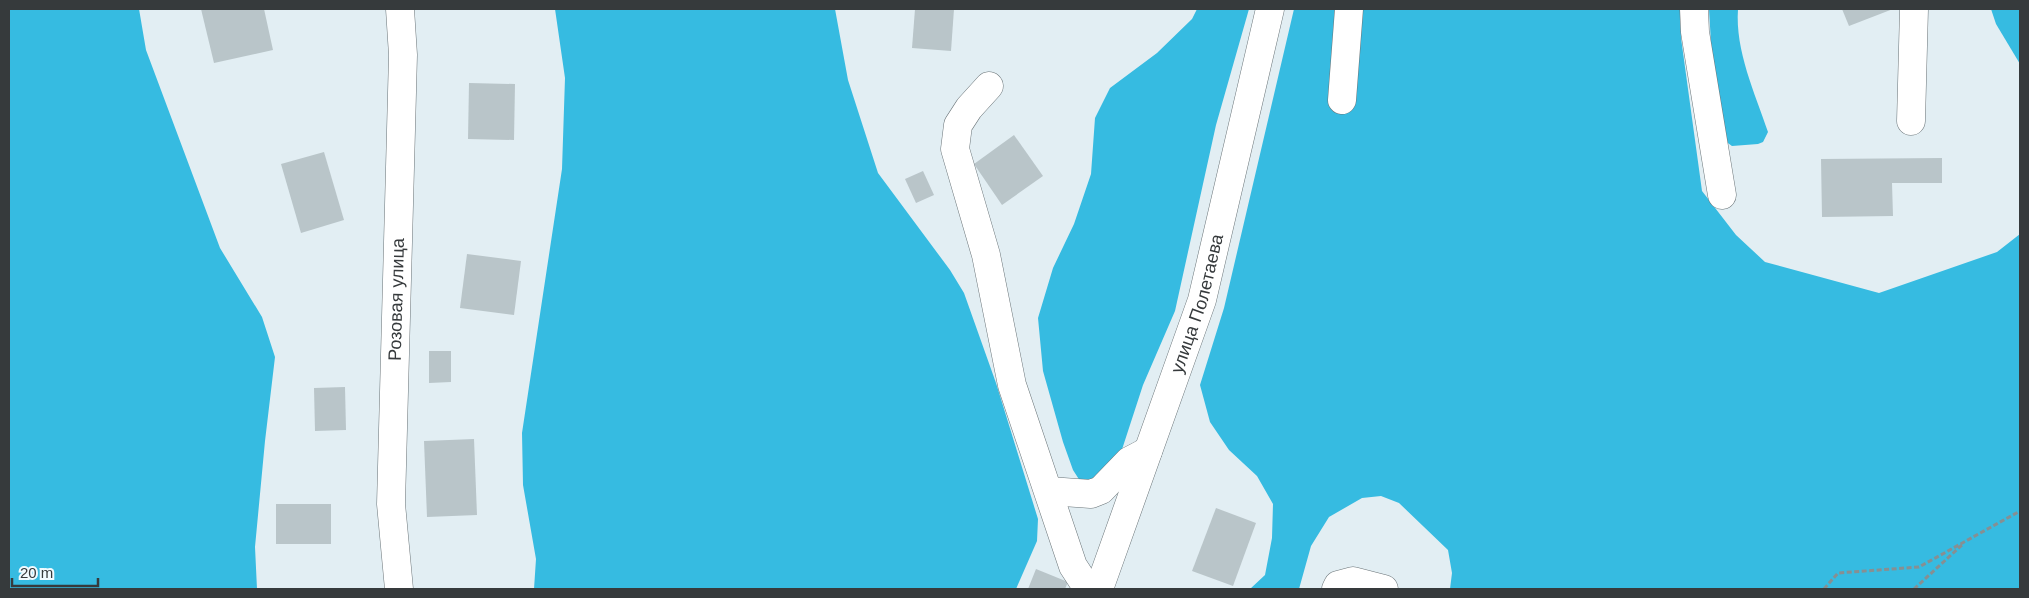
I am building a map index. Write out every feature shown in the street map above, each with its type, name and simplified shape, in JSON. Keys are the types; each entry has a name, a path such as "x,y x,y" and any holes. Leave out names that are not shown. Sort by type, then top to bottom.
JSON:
{"street":[{"name":"Розовая улица","path":"399,589 391,504 403,55 400,9"},
{"name":"улица Полетаева","path":"1098,589 1202,300 1270,9"},
{"path":"1342,100 1349,9"},
{"path":"1694,9 1695,32 1722,196"},
{"path":"1911,121 1914,9"},
{"path":"989,86 969,108 958,124 955,149 986,255 1012,385 1073,566 1088,589"},
{"path":"1049,491 1091,494 1101,490 1129,461 1148,451"},
{"path":"1336,589 1338,585 1353,581 1384,589"}],"path":[{"path":"1824,589 1838,573 1919,567 2020,511"},
{"path":"1914,589 1966,540"}],"shaded area":[{"path":"9,9 139,9 146,50 220,248 262,317 275,357 255,547 257,589 9,589"},
{"path":"555,9 835,9 848,80 878,173 950,270 964,293 996,383 1038,519 1037,541 1016,589 534,589 536,559 523,485 522,433 562,169 565,78"},
{"path":"1197,9 1249,9 1216,125 1175,311 1143,385 1114,474 1082,484 1073,470 1063,442 1043,371 1038,318 1053,268 1074,224 1091,174 1095,118 1110,88 1157,53 1192,19"},
{"path":"1294,9 1680,9 1681,38 1702,191 1736,235 1765,262 1879,293 1997,252 2020,234 2020,589 1450,589 1452,573 1448,550 1399,503 1381,496 1362,498 1329,517 1311,546 1299,589 1250,589 1265,575 1272,538 1273,504 1257,476 1229,450 1210,422 1200,385 1224,308"},
{"path":"1709,9 1738,9 1738,25 1743,56 1768,132 1763,142 1758,144 1732,146 1725,141 1712,60"},
{"path":"1991,9 2020,9 2020,64 1996,24"}],"building":[{"path":"201,9 264,9 273,50 214,63"},
{"path":"915,9 954,9 951,51 912,48"},
{"path":"1842,9 1893,9 1849,26"},
{"path":"469,83 515,84 514,140 468,139"},
{"path":"1014,135 1043,176 1002,205 974,164"},
{"path":"324,152 344,220 301,233 281,164"},
{"path":"1942,158 1942,183 1892,183 1893,216 1822,217 1821,159"},
{"path":"923,171 934,195 916,203 905,179"},
{"path":"467,254 521,261 514,315 460,308"},
{"path":"429,351 451,351 451,382 429,383"},
{"path":"345,387 346,430 315,431 314,388"},
{"path":"474,439 477,515 427,517 424,441"},
{"path":"276,504 331,504 331,544 276,544"},
{"path":"1216,508 1256,523 1233,586 1192,571"},
{"path":"1036,569 1068,582 1065,589 1028,589"}]}
